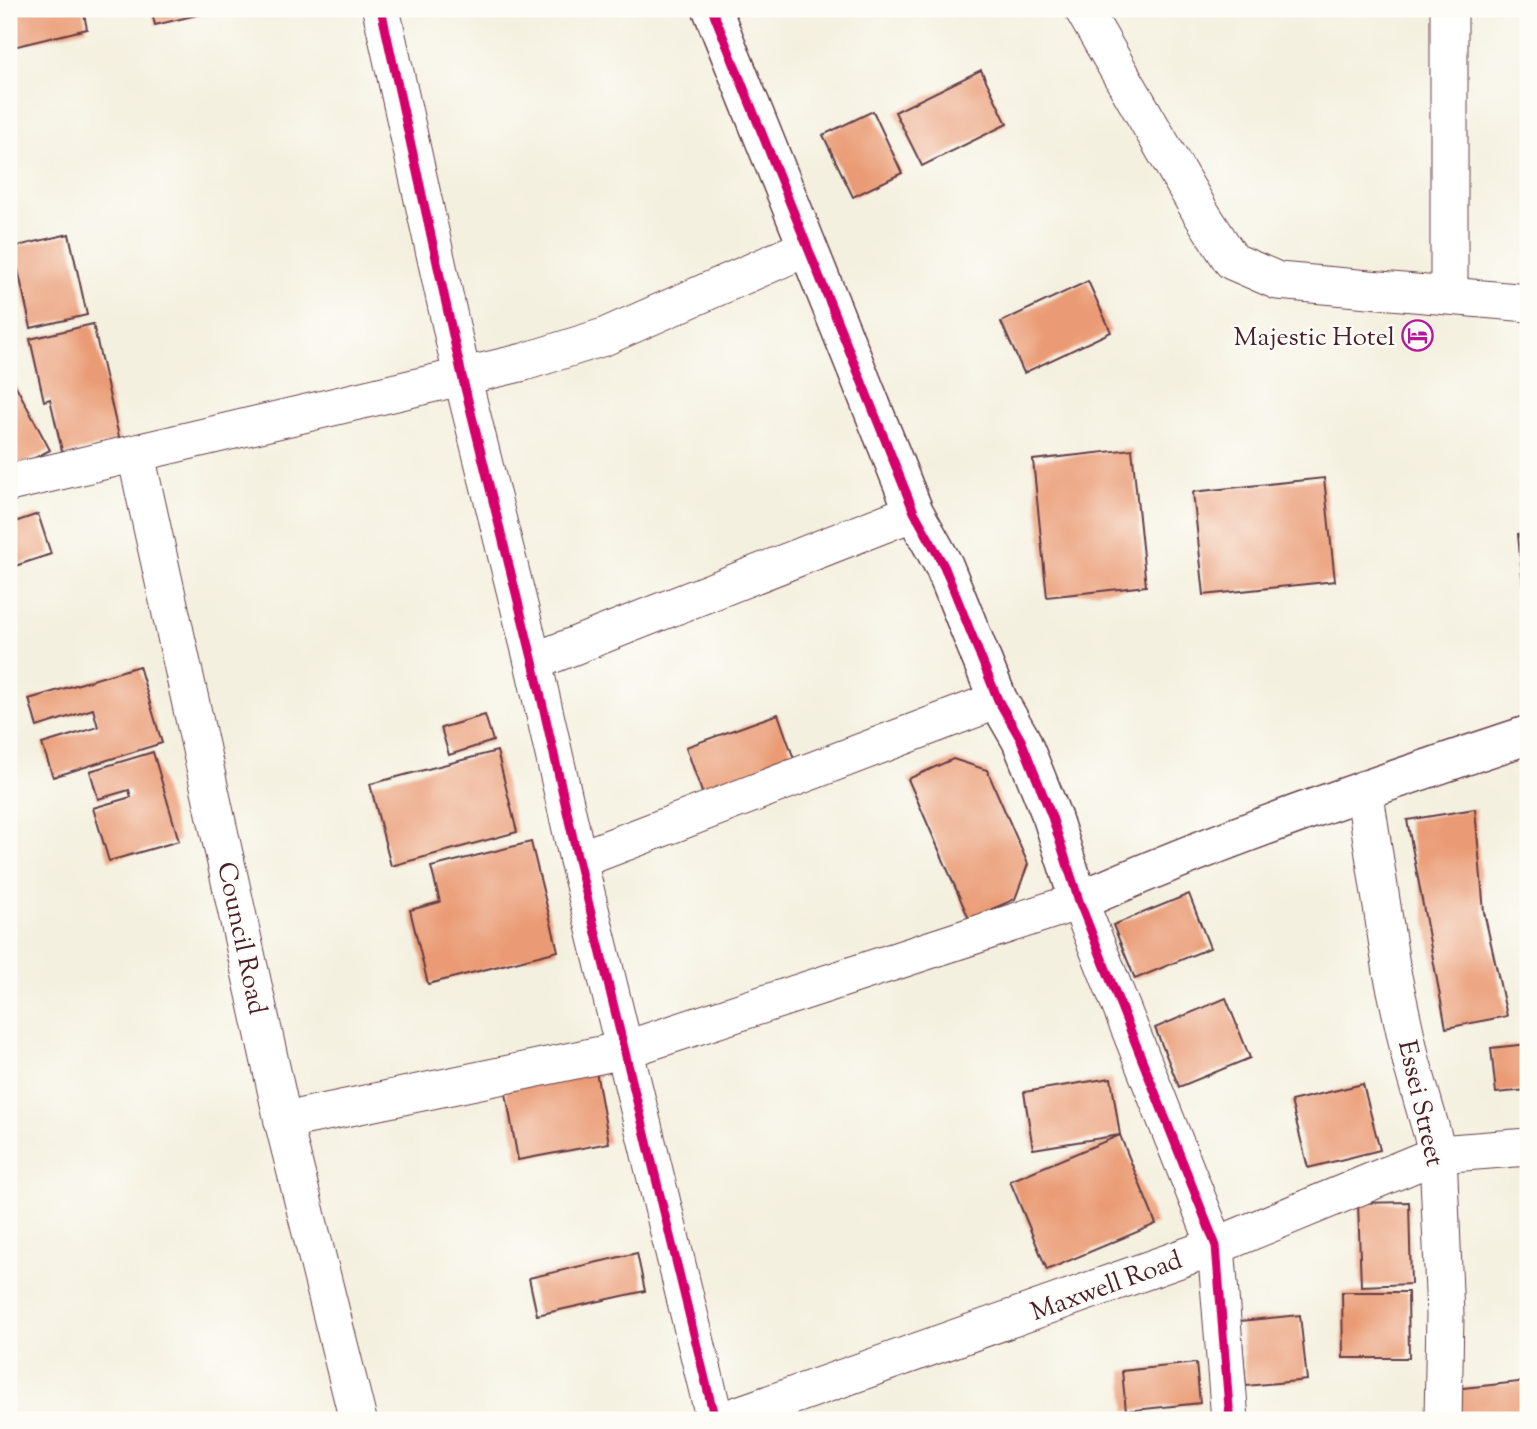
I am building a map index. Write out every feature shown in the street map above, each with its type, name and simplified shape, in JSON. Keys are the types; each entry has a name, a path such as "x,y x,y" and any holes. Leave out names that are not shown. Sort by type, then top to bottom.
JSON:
{"street":[{"path":"381,9 462,376 715,1420"},
{"path":"712,9 914,512 944,566 998,700 1021,740 1052,817 1079,901 1216,1246 1230,1420"},
{"path":"1083,9 1201,213 1232,261 1278,281 1528,303"},
{"path":"1449,9 1450,295"},
{"path":"9,483 524,362 604,337 806,248"},
{"name":"Council Road","path":"136,455 283,1121 358,1420"},
{"path":"533,662 914,512"},
{"path":"578,860 998,700"},
{"path":"283,1121 624,1051 1079,901 1140,874 1364,789 1528,735"},
{"name":"Essei Street","path":"1364,789 1392,972 1412,1064 1437,1154 1445,1315 1443,1420"},
{"name":"Maxwell Road","path":"724,1420 1216,1246 1437,1154 1528,1147"}],"building":[{"path":"9,9 83,9 87,29 9,48"},
{"path":"151,9 218,9 218,10 155,25"},
{"path":"981,70 1007,124 922,166 895,112"},
{"path":"873,111 902,173 853,197 823,135"},
{"path":"69,234 87,315 31,328 13,247"},
{"path":"1088,281 1111,332 1024,373 1001,322"},
{"path":"93,324 120,441 63,455 50,399 44,401 30,339"},
{"path":"9,373 50,450 9,472"},
{"path":"1132,449 1146,586 1047,597 1033,460"},
{"path":"1324,478 1335,581 1204,595 1193,492"},
{"path":"38,514 51,554 9,568 9,524"},
{"path":"1528,533 1528,620 1526,621 1518,534"},
{"path":"139,666 162,743 53,777 42,744 98,727 93,709 37,727 29,699"},
{"path":"778,714 795,762 703,795 686,747"},
{"path":"485,715 493,741 449,755 441,728"},
{"path":"497,751 517,832 391,866 370,784"},
{"path":"153,752 179,841 109,861 93,808 131,797 129,790 98,799 90,771"},
{"path":"953,759 987,770 1028,864 1015,899 969,919 908,779"},
{"path":"1475,809 1484,912 1507,1016 1446,1028 1407,820"},
{"path":"531,842 558,951 428,984 410,910 440,902 431,867"},
{"path":"1189,894 1210,948 1135,979 1113,925"},
{"path":"1226,998 1250,1058 1179,1087 1155,1028"},
{"path":"1528,1044 1528,1090 1496,1093 1491,1048"},
{"path":"596,1071 609,1143 518,1160 505,1088"},
{"path":"1111,1078 1120,1135 1033,1149 1024,1092"},
{"path":"1363,1084 1380,1150 1308,1168 1291,1101"},
{"path":"1120,1135 1156,1224 1047,1270 1010,1181"},
{"path":"1409,1202 1411,1284 1361,1286 1358,1203"},
{"path":"637,1253 645,1291 537,1315 529,1278"},
{"path":"1342,1292 1408,1292 1409,1358 1343,1358"},
{"path":"1300,1315 1307,1380 1246,1386 1240,1321"},
{"path":"1196,1363 1200,1403 1126,1411 1122,1371"},
{"path":"1528,1381 1528,1420 1457,1420 1454,1389"}],"cycle path":[{"path":"381,9 462,376 715,1420"},
{"path":"712,9 914,512 944,566 998,700 1021,740 1052,817 1079,901 1216,1246 1230,1420"}],"place":[{"name":"Majestic Hotel","path":"1418,336"}]}
